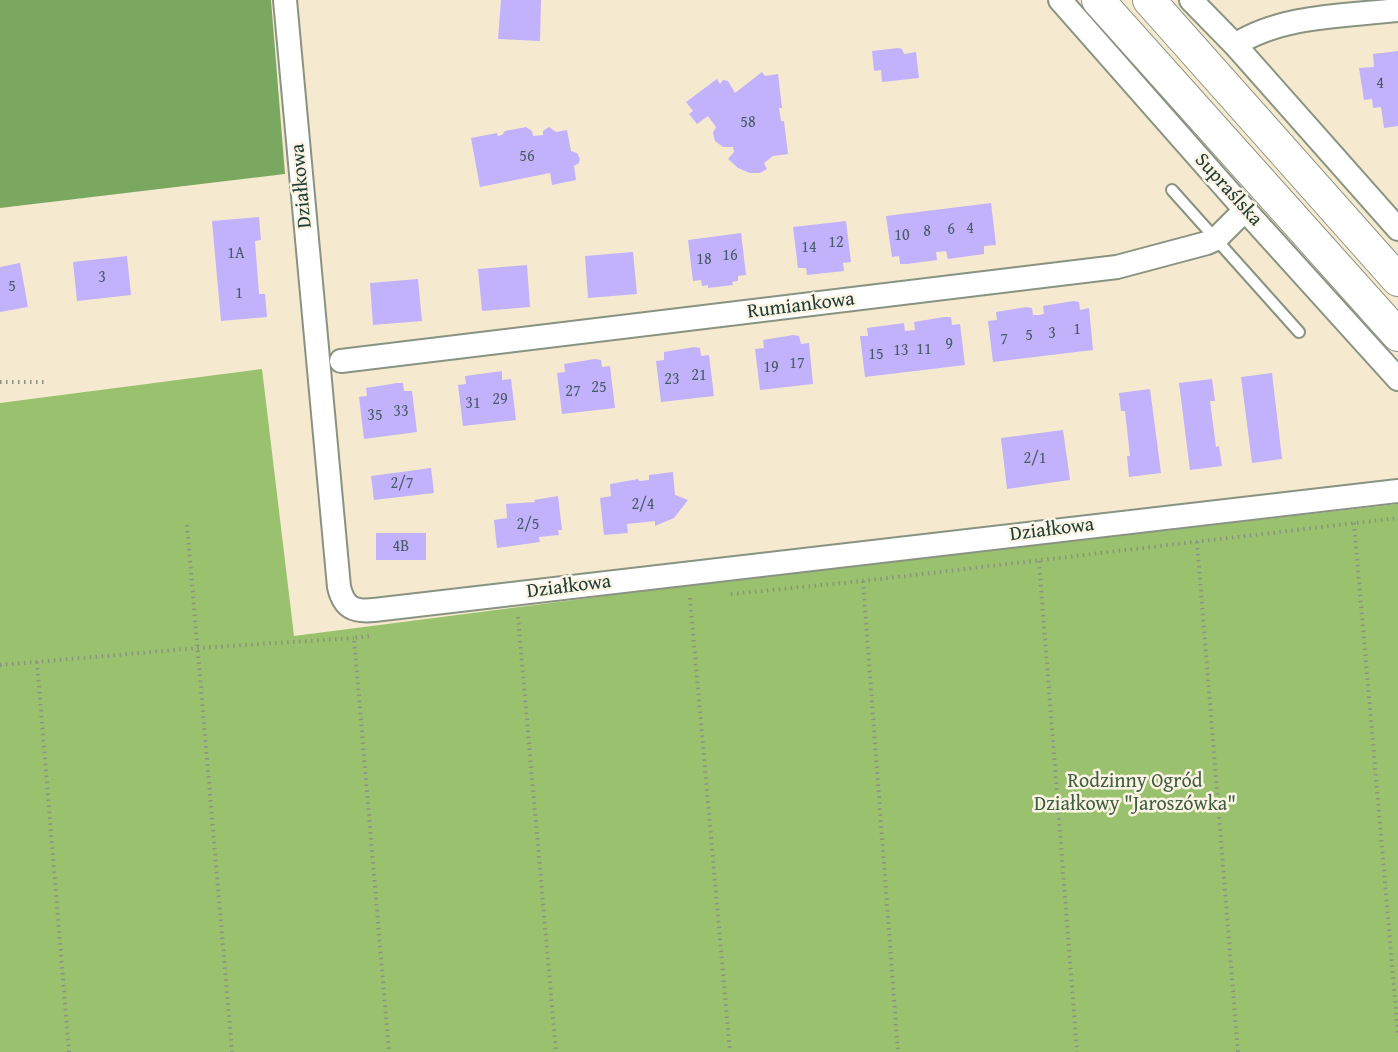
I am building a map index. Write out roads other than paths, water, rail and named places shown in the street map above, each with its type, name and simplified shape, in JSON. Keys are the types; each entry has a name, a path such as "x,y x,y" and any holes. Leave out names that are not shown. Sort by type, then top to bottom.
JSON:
{"main road":[{"path":"1098,0 1398,335"},
{"path":"1149,0 1398,280"}],"street":[{"name":"Działkowa","path":"285,0 339,587 342,598 350,608 361,611 374,610 1398,490"},
{"name":"Supraślska","path":"1060,0 1398,379"},
{"path":"1191,0 1235,45 1398,229"},
{"path":"1235,45 1247,37 1287,23 1398,10"},
{"name":"Rumiankowa","path":"341,361 1117,267 1208,243 1216,239 1245,210"}],"lane":[{"path":"1172,190 1299,332"}],"park label":[{"name":"Rodzinny Ogród Działkowy \"Jaroszówka\"","path":"1135,794"}]}
